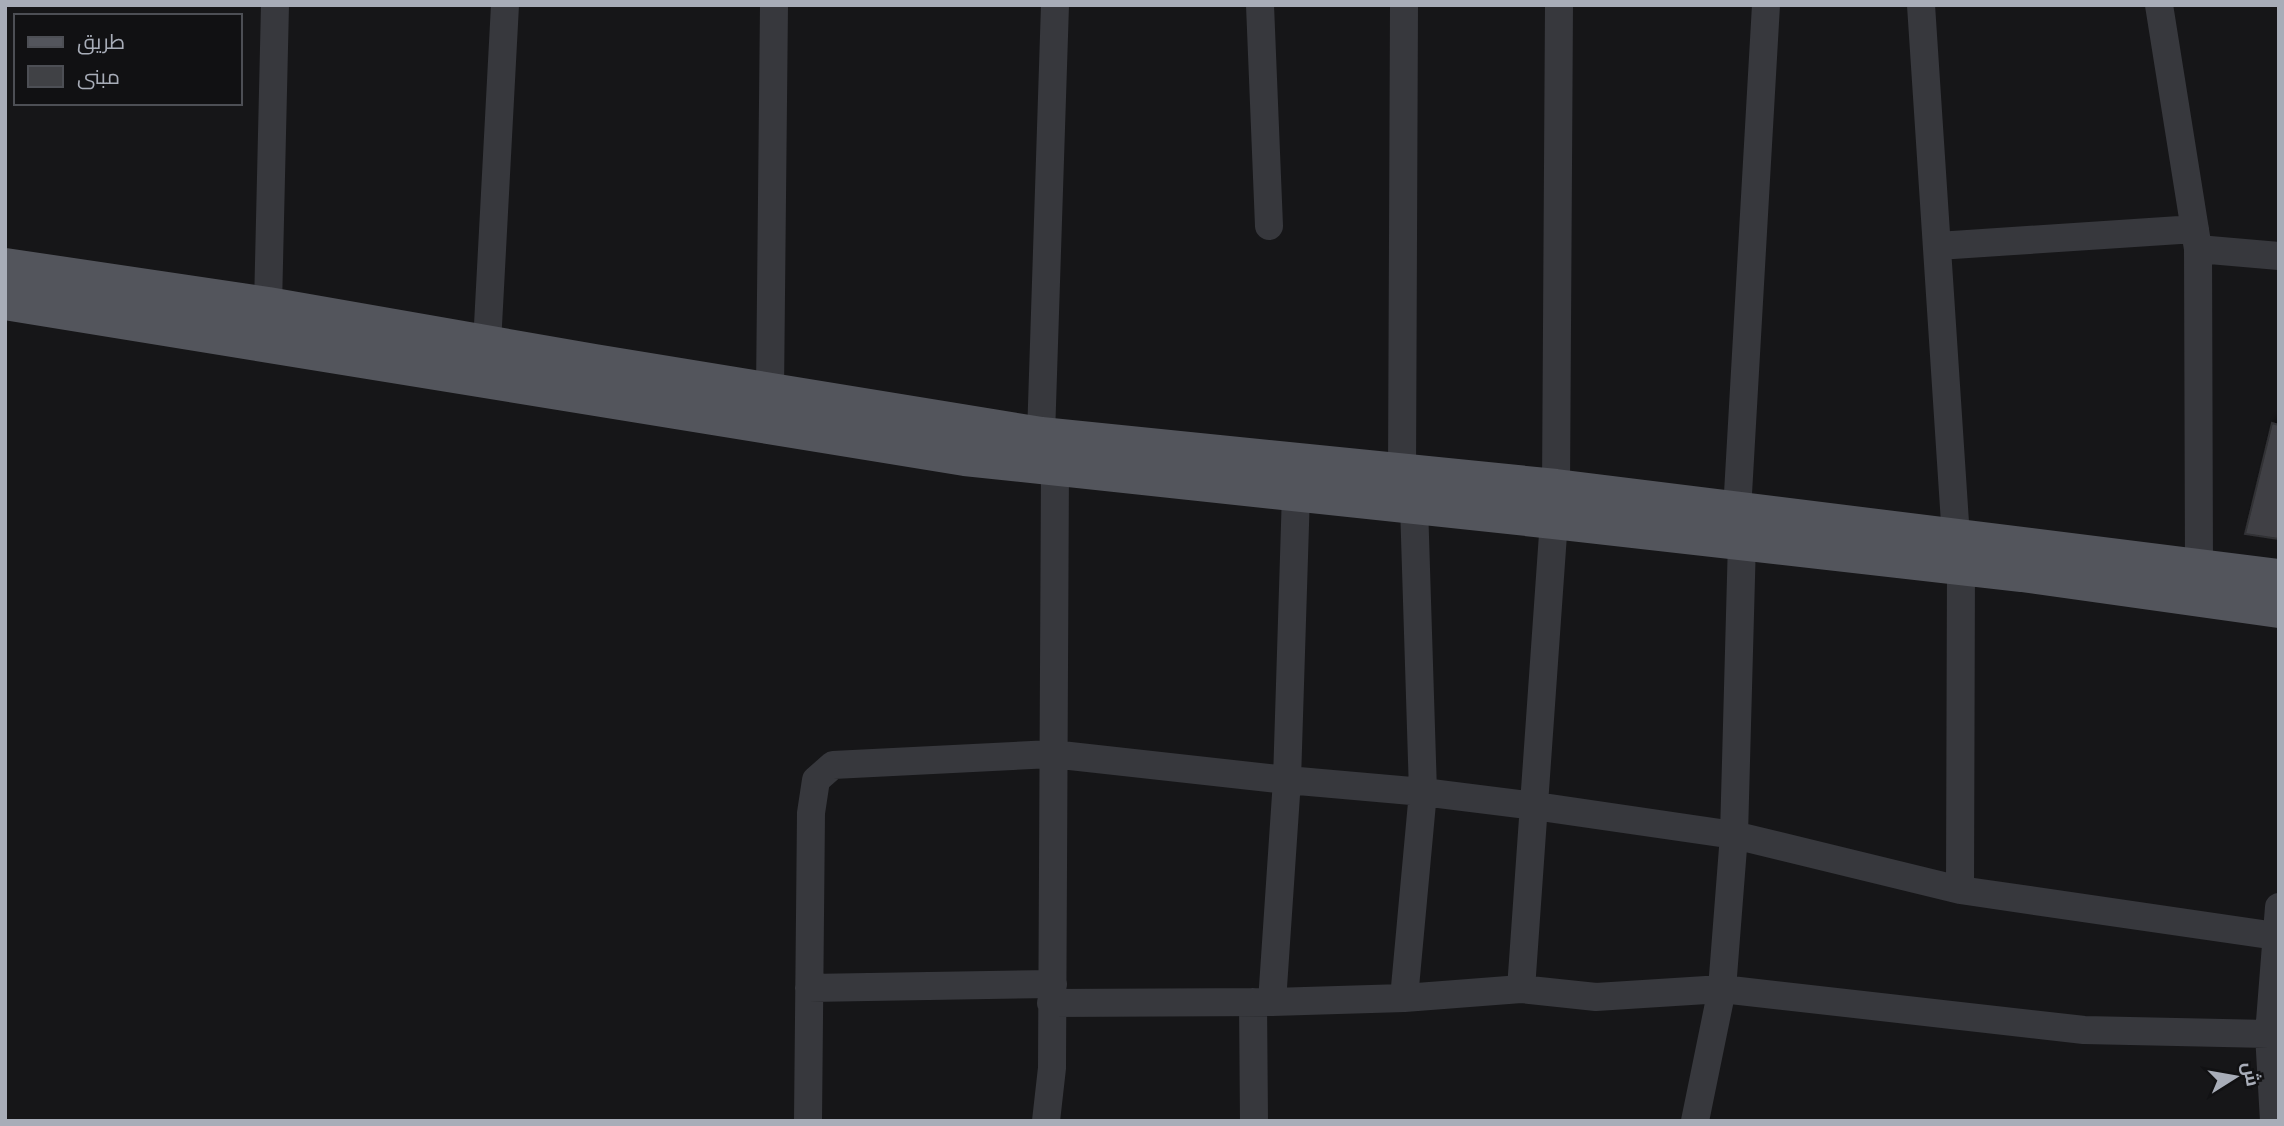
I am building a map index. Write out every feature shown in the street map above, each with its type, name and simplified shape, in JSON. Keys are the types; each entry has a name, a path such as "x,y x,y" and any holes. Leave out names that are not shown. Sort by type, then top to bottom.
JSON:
{"main road":[{"path":"5,267 268,306 770,391 1048,452 1296,493 1408,489"},
{"path":"5,300 965,457 1048,452 1555,504 1959,552 2199,568 2279,578"},
{"path":"1959,552 2279,609"}],"street":[{"path":"268,306 275,5"},
{"path":"487,344 505,5"},
{"path":"770,391 774,5"},
{"path":"1046,1121 1052,1068 1048,452 1055,5"},
{"path":"1260,5 1269,226"},
{"path":"1404,5 1408,489 1423,792 1404,998"},
{"path":"1521,989 1555,504 1559,5"},
{"path":"1695,1121 1722,989 1734,835 1739,526 1766,5"},
{"path":"1921,5 1959,552 1960,890"},
{"path":"2159,5 2196,239 2199,568"},
{"path":"1938,246 2196,239 2279,256"},
{"path":"1254,1121 1262,1002 1287,780 1296,493"},
{"path":"808,1121 811,813 816,780 833,765 1052,754 1423,792 1734,835 1960,890 2276,936"},
{"path":"2274,1121 2269,1034 2279,907"},
{"path":"809,988 1052,993 1262,1002 1404,998 1521,989 1596,997 1722,989 2084,1030 2269,1034"}],"building":[{"path":"2272,423 2279,425 2279,539 2245,534"}]}
